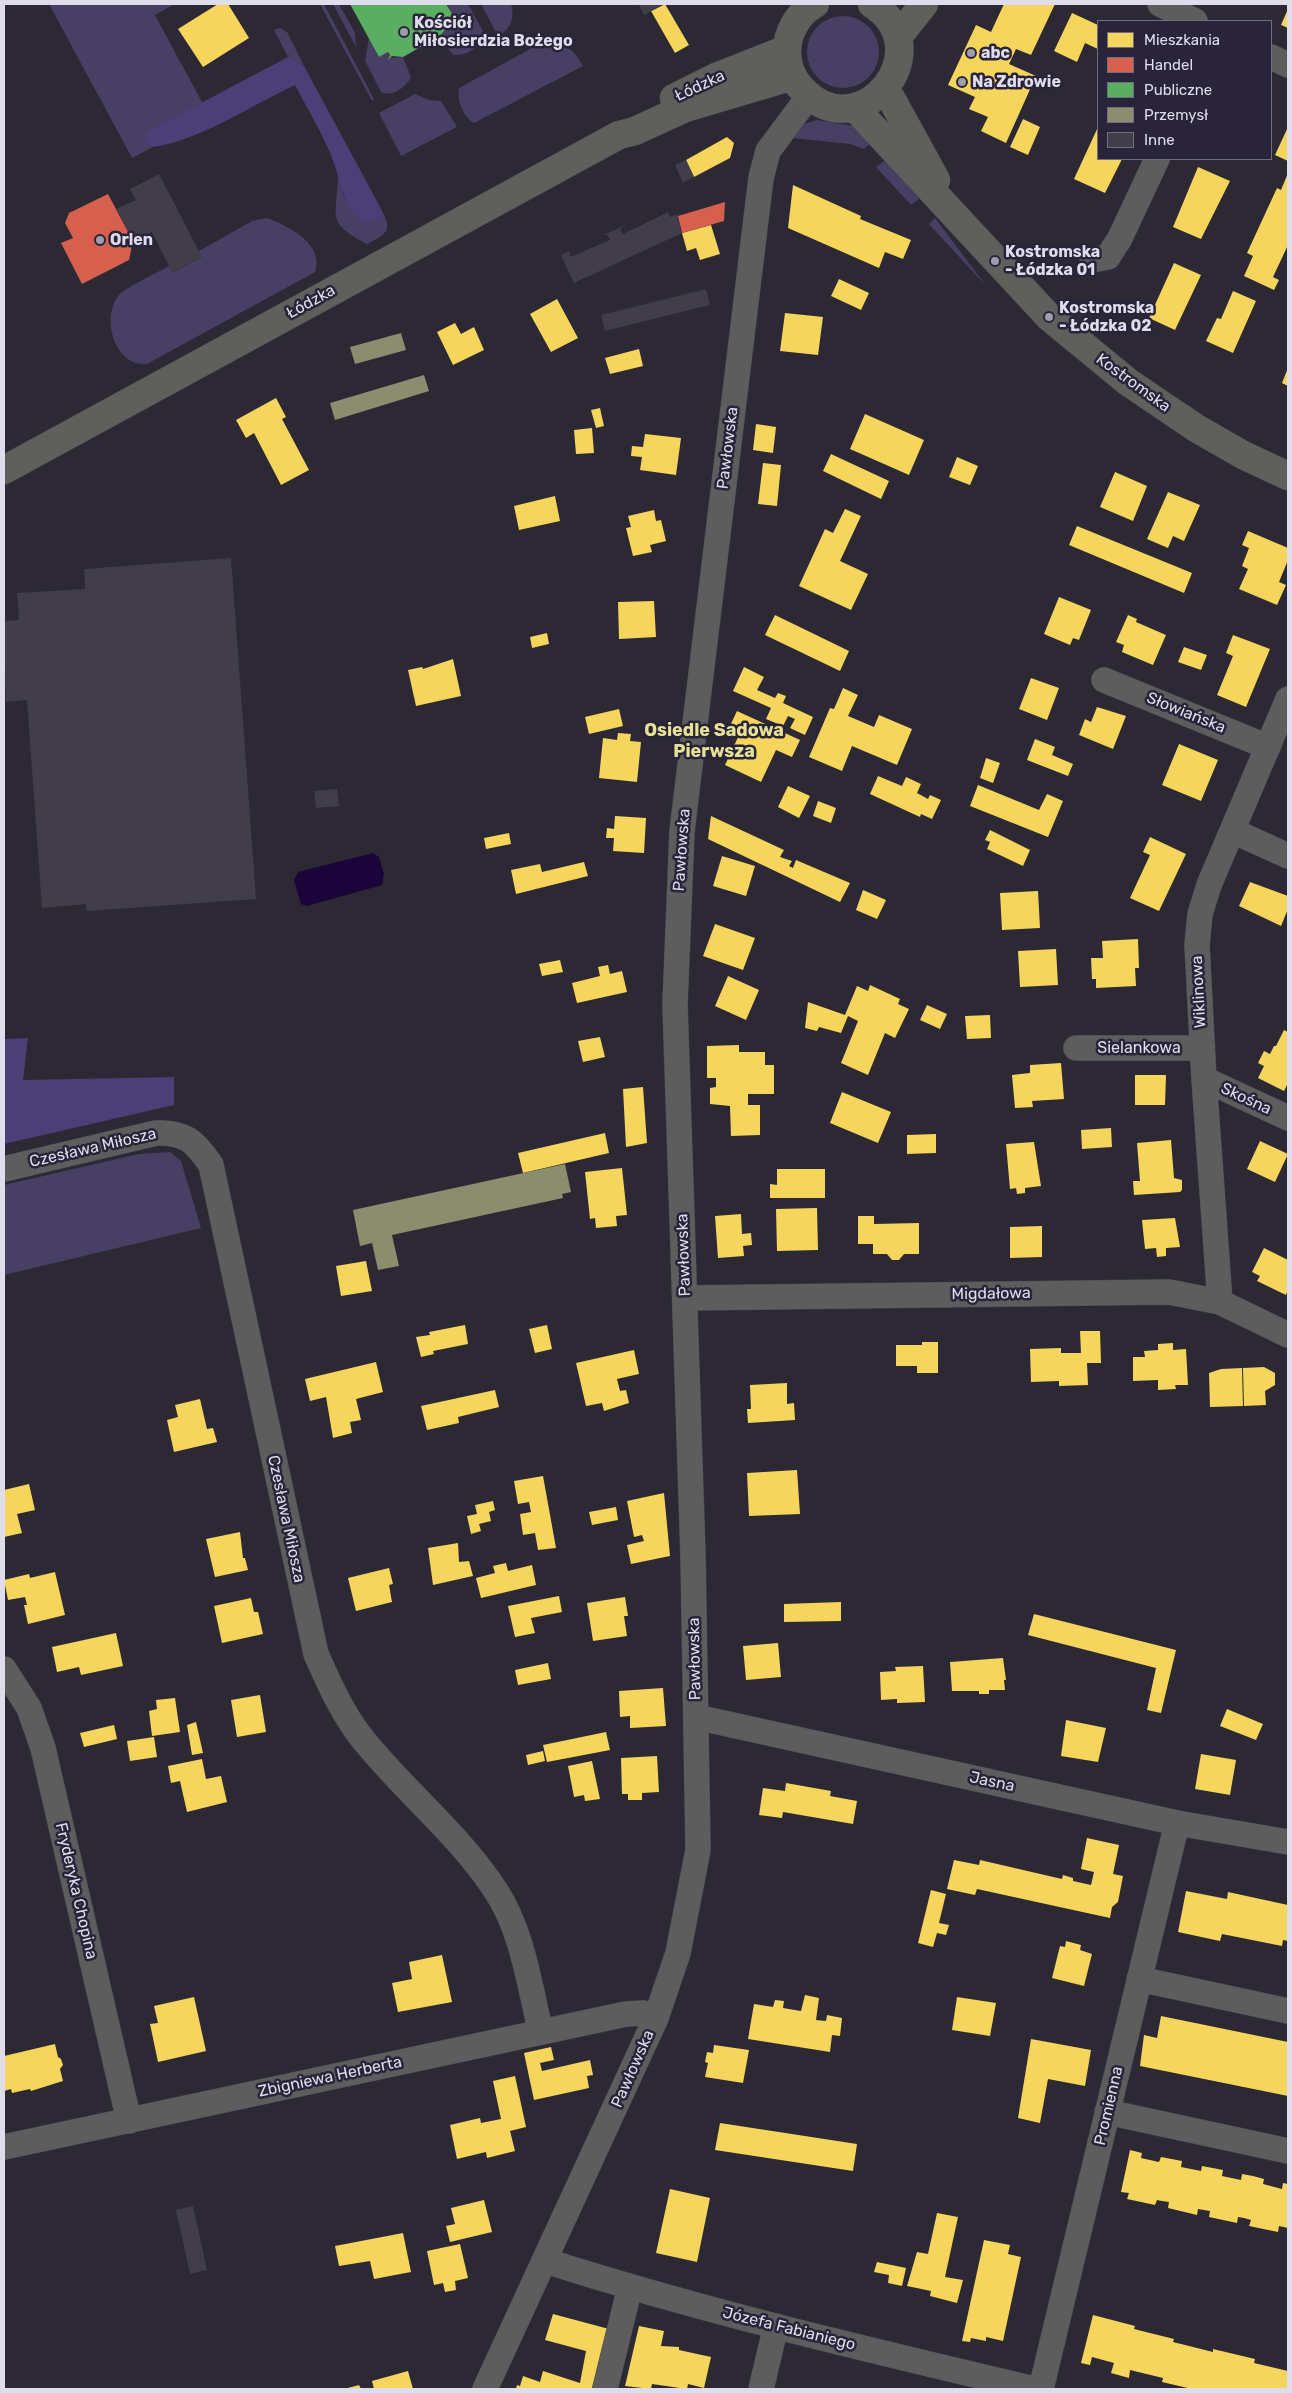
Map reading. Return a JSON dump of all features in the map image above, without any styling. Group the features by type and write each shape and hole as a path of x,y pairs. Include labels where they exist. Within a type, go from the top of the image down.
{"main road":[{"path":"815,4 801,15 794,26 787,49 801,86 826,105 854,107 871,100 886,89 897,70 900,48 898,38 893,25 874,4"},
{"path":"898,38 924,4"},
{"name":"Łódzka","path":"619,135 630,123 646,113 716,76 787,49"},
{"name":"Łódzka","path":"4,470 619,135 685,108 801,86"},
{"name":"Kostromska","path":"886,89 958,218"},
{"name":"Kostromska","path":"854,107 1049,318 1128,382 1196,428 1243,455 1288,476"}],"street":[{"path":"1160,4 1193,20"},
{"path":"1272,57 1288,65"},
{"name":"Pawłowska","path":"485,2389 656,2018 678,1953 698,1850 686,1298 675,1004 682,831 761,178 772,145 801,86"},
{"path":"1092,260 1108,257 1120,238 1157,160"},
{"name":"Słowiańska","path":"1104,680 1268,747"},
{"name":"Wiklinowa","path":"1220,1302 1202,1048 1197,945 1200,914 1209,884 1288,699"},
{"path":"1232,830 1288,856"},
{"name":"Sielankowa","path":"1076,1048 1202,1048"},
{"name":"Skośna","path":"1204,1079 1288,1118"},
{"name":"Czesława Miłosza","path":"4,1169 156,1133 171,1132 186,1137 204,1154 211,1165 316,1654 335,1696 361,1737 477,1866 496,1892 512,1920 540,2032"},
{"name":"Migdałowa","path":"686,1298 1169,1292 1220,1302 1288,1335"},
{"name":"Fryderyka Chopina","path":"4,1669 29,1708 43,1748 129,2121"},
{"name":"Jasna","path":"696,1718 1177,1823 1288,1842"},
{"name":"Promienna","path":"1041,2389 1177,1823"},
{"path":"1139,1979 1288,2011"},
{"name":"Zbigniewa Herberta","path":"4,2147 636,2012 656,2018"},
{"path":"1107,2112 1288,2152"},
{"name":"Józefa Fabianiego","path":"546,2260 630,2287 776,2326 1034,2389"},
{"path":"605,2389 630,2287"},
{"path":"761,2389 776,2326"}],"shaded area":[{"path":"49,4 175,4 155,15 203,104 148,131 147,144 153,147 132,158"},
{"path":"320,4 324,4 374,99 372,101"},
{"path":"333,4 339,4 355,33 356,47"},
{"path":"446,4 468,4 485,35 481,44 467,53 452,54 440,36 448,26 445,22 454,17"},
{"path":"481,4 511,4 511,23 498,36"},
{"path":"843,16 863,22 873,32 879,52 873,72 863,82 843,88 823,82 813,72 807,52 813,32 823,22"},
{"path":"280,28 287,32 304,66 288,57 274,30"},
{"path":"369,38 379,57 388,52 390,58 403,57 411,77 406,84 394,93 381,92 365,61"},
{"path":"554,43 572,51 583,66 474,123 470,121 460,103 459,88 540,44"},
{"path":"288,57 304,66 379,205 383,215 376,220 365,223 351,210 346,201 327,146 295,85 189,138 153,147 147,144 145,138 148,131"},
{"path":"415,94 429,100 441,101 457,127 401,156 379,113"},
{"path":"817,120 859,127 874,140 864,149 850,144 792,138 804,124"},
{"path":"887,159 919,199 911,205 876,167"},
{"path":"338,175 344,198 383,215 379,205 386,220 387,229 385,233 367,244 345,230 339,224 336,217"},
{"path":"267,218 294,231 310,245 315,253 317,262 315,272 147,364 136,363 119,350 111,328 113,306 118,296 169,266 173,272 202,257 199,251 252,221"},
{"path":"935,218 987,287 929,224"},
{"path":"373,853 379,857 384,874 382,885 307,906 301,904 294,880 298,872"},
{"path":"28,1038 23,1080 174,1077 174,1105 4,1144 4,1039"},
{"path":"170,1152 181,1161 201,1228 4,1275 4,1185 139,1154"}],"building: Mieszkania":[{"path":"218,4 228,4 249,38 203,67 178,29"},
{"path":"665,4 689,45 675,53 651,11"},
{"path":"1004,4 1055,4 1031,55 1016,49 1009,64 1036,76 1006,143 981,131 988,117 969,109 975,97 948,85 976,25 991,32"},
{"path":"1288,9 1288,28 1281,25"},
{"path":"1072,13 1097,25 1097,49 1085,43 1077,62 1054,51"},
{"path":"1023,119 1040,127 1028,155 1010,147"},
{"path":"1288,127 1288,161 1275,155"},
{"path":"1097,129 1097,160 1122,160 1105,193 1074,179"},
{"path":"727,137 734,143 730,158 694,177 686,160"},
{"path":"1198,167 1230,181 1201,239 1173,227"},
{"path":"1288,173 1288,245 1273,277 1279,280 1274,290 1244,276 1253,256 1247,253 1277,188 1281,190"},
{"path":"793,185 861,216 860,219 911,240 903,259 885,252 879,268 788,228"},
{"path":"711,225 720,254 700,260 696,248 687,251 682,233"},
{"path":"1174,263 1201,275 1175,330 1149,318"},
{"path":"839,279 869,293 861,310 831,296"},
{"path":"1233,291 1256,301 1233,353 1206,341 1217,318 1221,319"},
{"path":"557,299 578,338 551,352 530,314"},
{"path":"785,313 823,317 818,355 780,351"},
{"path":"455,323 461,334 474,327 484,350 453,365 437,332"},
{"path":"639,349 643,366 610,374 605,358"},
{"path":"1288,368 1288,386 1282,383"},
{"path":"276,398 286,417 282,419 309,470 281,485 254,433 246,438 236,420"},
{"path":"600,408 604,426 596,428 591,410"},
{"path":"865,414 924,440 909,475 850,449"},
{"path":"756,424 776,427 773,453 753,450"},
{"path":"592,428 594,453 576,454 574,430"},
{"path":"645,434 681,438 676,475 640,470 642,457 631,456 632,446 643,447"},
{"path":"831,454 889,481 881,499 823,471"},
{"path":"957,457 978,466 970,485 949,477"},
{"path":"763,463 781,465 777,506 758,504"},
{"path":"1115,472 1147,486 1133,521 1100,507"},
{"path":"1168,492 1200,505 1184,541 1173,536 1168,548 1147,539"},
{"path":"555,496 560,521 519,530 514,506"},
{"path":"845,509 861,516 840,561 868,574 851,610 799,586 825,529 833,533"},
{"path":"654,510 656,521 661,520 666,541 650,545 652,552 633,556 626,528 631,527 628,516"},
{"path":"1077,526 1192,573 1184,593 1069,545"},
{"path":"1248,531 1288,548 1288,560 1279,582 1286,585 1277,605 1239,589 1248,569 1242,566 1249,548 1242,545"},
{"path":"1059,597 1091,610 1079,640 1073,638 1070,645 1044,634"},
{"path":"654,601 656,637 619,639 618,602"},
{"path":"775,615 849,651 840,671 765,635"},
{"path":"1128,615 1137,619 1136,622 1166,635 1153,665 1122,652 1124,645 1116,642"},
{"path":"547,633 549,644 532,648 530,637"},
{"path":"1233,635 1270,649 1246,707 1217,695 1233,656 1226,653"},
{"path":"1184,647 1207,655 1201,670 1178,662"},
{"path":"453,659 461,696 416,706 408,670 422,667 423,669"},
{"path":"744,667 764,677 757,690 775,698 778,693 786,696 783,703 813,717 805,735 790,728 795,719 788,716 783,726 766,719 771,708 733,691"},
{"path":"1031,678 1059,688 1047,720 1019,709"},
{"path":"843,688 858,695 848,716 874,727 879,715 912,729 897,765 852,746 842,771 809,757 830,708 834,709"},
{"path":"1097,707 1126,716 1113,749 1079,735 1085,719 1091,722"},
{"path":"619,709 623,726 589,734 585,717"},
{"path":"737,711 800,740 792,757 776,750 761,782 725,765 740,733 729,728"},
{"path":"618,733 631,734 630,741 641,742 637,782 599,778 603,738 617,740"},
{"path":"1035,739 1055,747 1052,755 1073,764 1068,776 1027,760"},
{"path":"1179,744 1218,760 1201,801 1162,785"},
{"path":"986,758 1000,763 993,783 980,778"},
{"path":"878,776 902,786 906,777 921,784 917,793 928,799 930,795 941,800 932,819 921,814 920,817 870,794"},
{"path":"978,785 1039,810 1047,794 1063,801 1048,837 970,806"},
{"path":"788,786 810,796 799,818 778,807"},
{"path":"818,801 836,808 831,823 813,816"},
{"path":"615,816 646,818 644,853 613,851 614,838 606,838 607,828 614,829"},
{"path":"711,816 784,850 780,857 792,861 789,866 793,868 796,860 850,883 840,902 708,839"},
{"path":"990,830 1030,850 1023,866 987,849 990,842 985,840"},
{"path":"509,833 511,844 486,849 484,838"},
{"path":"1150,837 1186,854 1159,911 1130,898 1150,855 1143,852"},
{"path":"722,856 755,866 746,896 713,886"},
{"path":"584,862 588,876 516,894 511,870 540,864 542,872"},
{"path":"1250,882 1288,896 1288,909 1281,926 1239,906"},
{"path":"863,890 886,900 877,919 856,910"},
{"path":"1038,891 1040,928 1002,930 1000,893"},
{"path":"715,924 755,938 743,970 703,956"},
{"path":"1138,939 1139,968 1135,968 1136,986 1096,988 1096,979 1092,979 1091,958 1103,958 1102,941"},
{"path":"1056,949 1058,985 1020,987 1018,951"},
{"path":"560,960 563,972 542,976 539,964"},
{"path":"608,965 610,974 622,971 627,992 577,1003 572,983 600,976 598,967"},
{"path":"728,976 759,990 746,1020 715,1006"},
{"path":"870,985 900,999 898,1004 909,1009 895,1038 885,1033 868,1075 841,1063 858,1021 848,1016 841,1033 819,1027 817,1031 805,1028 808,1002 845,1015 857,986 868,991"},
{"path":"927,1005 947,1014 940,1029 920,1020"},
{"path":"990,1015 991,1038 967,1039 965,1016"},
{"path":"1284,1030 1288,1032 1288,1083 1284,1091 1258,1078 1264,1066 1258,1063 1264,1051 1270,1054"},
{"path":"600,1037 605,1057 583,1062 578,1041"},
{"path":"739,1045 739,1052 765,1052 765,1065 774,1065 774,1094 748,1094 748,1105 760,1105 760,1135 731,1136 730,1106 710,1104 710,1088 716,1087 716,1078 707,1078 707,1046"},
{"path":"1061,1063 1064,1099 1032,1101 1033,1107 1015,1108 1012,1075 1030,1073 1030,1065"},
{"path":"1135,1075 1166,1075 1165,1105 1135,1105"},
{"path":"643,1087 647,1143 626,1147 623,1089"},
{"path":"842,1092 891,1112 878,1143 830,1123"},
{"path":"1111,1128 1112,1147 1082,1149 1081,1130"},
{"path":"605,1133 609,1153 523,1173 518,1153"},
{"path":"936,1134 936,1153 907,1154 907,1135"},
{"path":"1171,1140 1174,1178 1182,1180 1182,1190 1180,1192 1134,1195 1133,1181 1140,1181 1137,1143"},
{"path":"1260,1141 1288,1154 1275,1182 1247,1169"},
{"path":"1034,1142 1041,1186 1025,1188 1025,1193 1017,1194 1016,1188 1010,1189 1006,1144"},
{"path":"622,1168 627,1215 616,1216 617,1226 596,1228 595,1218 590,1219 585,1172"},
{"path":"777,1169 825,1169 825,1198 770,1198 770,1184 777,1185"},
{"path":"817,1208 818,1250 777,1251 776,1209"},
{"path":"741,1214 742,1234 751,1233 752,1245 743,1246 744,1256 718,1258 715,1216"},
{"path":"858,1216 874,1216 874,1224 919,1223 919,1254 904,1254 899,1260 892,1260 887,1254 873,1254 873,1244 858,1244"},
{"path":"1175,1218 1180,1247 1166,1248 1166,1256 1157,1257 1156,1248 1145,1249 1142,1220"},
{"path":"1042,1226 1042,1257 1010,1258 1010,1227"},
{"path":"1264,1248 1288,1260 1288,1289 1286,1295 1257,1281 1260,1276 1252,1272"},
{"path":"366,1261 372,1291 341,1296 336,1266"},
{"path":"465,1325 468,1344 433,1351 434,1354 421,1357 416,1337 430,1335 429,1332"},
{"path":"547,1325 552,1349 535,1353 529,1329"},
{"path":"1080,1331 1100,1331 1101,1363 1087,1363 1088,1385 1059,1386 1059,1381 1031,1382 1030,1349 1061,1348 1061,1353 1081,1353"},
{"path":"922,1342 938,1342 938,1373 917,1373 917,1366 896,1366 896,1345 922,1345"},
{"path":"1173,1343 1173,1350 1186,1349 1188,1385 1175,1385 1176,1389 1158,1390 1158,1380 1133,1381 1133,1357 1145,1357 1144,1351 1158,1350 1158,1344"},
{"path":"634,1350 639,1374 617,1379 620,1391 626,1390 629,1403 604,1411 602,1403 586,1406 576,1363"},
{"path":"376,1362 383,1392 356,1399 361,1420 350,1422 352,1433 333,1438 326,1397 310,1401 305,1379"},
{"path":"1264,1367 1275,1373 1275,1385 1265,1391 1266,1405 1244,1406 1243,1368"},
{"path":"1242,1368 1243,1406 1210,1407 1209,1373 1221,1369"},
{"path":"787,1383 787,1404 794,1403 795,1420 748,1423 747,1409 751,1409 750,1385"},
{"path":"495,1390 499,1407 458,1417 459,1423 427,1430 421,1406"},
{"path":"200,1399 207,1429 213,1428 217,1442 174,1452 167,1420 178,1417 175,1405"},
{"path":"797,1470 800,1514 749,1516 747,1473"},
{"path":"543,1476 556,1548 538,1550 535,1533 523,1535 520,1514 531,1512 529,1502 518,1504 514,1481"},
{"path":"29,1484 35,1510 17,1514 22,1533 4,1537 4,1490"},
{"path":"664,1493 670,1556 631,1564 627,1545 644,1541 642,1535 634,1537 627,1501"},
{"path":"493,1501 495,1510 489,1512 491,1521 479,1524 481,1531 471,1534 467,1516 477,1514 475,1505"},
{"path":"616,1507 618,1520 592,1525 589,1512"},
{"path":"240,1532 243,1558 245,1558 248,1570 215,1577 206,1539"},
{"path":"458,1543 459,1562 469,1561 473,1576 433,1585 428,1548"},
{"path":"506,1563 508,1571 532,1565 536,1585 481,1598 476,1578 495,1573 493,1566"},
{"path":"389,1568 393,1584 389,1585 392,1602 356,1611 348,1578"},
{"path":"55,1572 65,1615 28,1624 24,1605 27,1605 25,1597 8,1600 4,1580 29,1574 30,1578"},
{"path":"559,1596 562,1612 531,1618 535,1633 515,1637 508,1606"},
{"path":"625,1597 628,1616 624,1616 627,1636 593,1641 587,1603"},
{"path":"251,1598 254,1612 258,1612 263,1634 222,1643 214,1606"},
{"path":"841,1602 841,1621 784,1622 784,1604"},
{"path":"1034,1614 1176,1650 1161,1713 1147,1710 1156,1668 1028,1635"},
{"path":"116,1633 123,1666 81,1675 79,1667 57,1672 52,1647"},
{"path":"778,1643 781,1677 746,1680 743,1646"},
{"path":"1003,1658 1006,1680 1004,1680 1005,1690 989,1690 989,1694 979,1694 979,1691 952,1691 950,1662"},
{"path":"548,1663 551,1679 518,1685 515,1670"},
{"path":"923,1666 925,1702 897,1703 897,1699 881,1700 880,1672 896,1671 895,1667"},
{"path":"663,1688 666,1726 630,1728 630,1716 620,1717 619,1691"},
{"path":"260,1695 266,1732 237,1737 231,1700"},
{"path":"175,1698 180,1732 152,1736 149,1711 157,1709 156,1700"},
{"path":"1227,1709 1263,1724 1256,1740 1220,1726"},
{"path":"1066,1720 1106,1728 1098,1762 1061,1756"},
{"path":"196,1722 203,1753 192,1755 187,1725"},
{"path":"114,1725 117,1739 84,1747 80,1733"},
{"path":"606,1732 610,1750 547,1762 543,1745"},
{"path":"154,1737 157,1757 130,1761 127,1741"},
{"path":"543,1751 545,1761 528,1765 526,1755"},
{"path":"1201,1754 1236,1760 1230,1795 1195,1789"},
{"path":"657,1756 659,1792 642,1793 642,1800 628,1800 628,1794 622,1794 621,1758"},
{"path":"202,1759 206,1779 221,1776 227,1802 187,1812 180,1781 171,1783 168,1766"},
{"path":"592,1761 600,1799 585,1801 584,1795 574,1797 568,1766"},
{"path":"786,1783 831,1791 830,1796 857,1801 853,1824 783,1812 782,1818 759,1815 763,1788 785,1791"},
{"path":"1087,1838 1119,1845 1113,1874 1123,1876 1118,1902 1112,1907 1110,1918 977,1889 975,1895 947,1889 954,1860 979,1865 980,1860 1062,1879 1063,1875 1073,1878 1073,1881 1091,1885 1094,1872 1081,1869"},
{"path":"931,1890 946,1894 939,1923 949,1925 946,1935 937,1933 933,1947 918,1943"},
{"path":"1186,1891 1227,1899 1228,1892 1288,1905 1288,1941 1283,1940 1282,1946 1222,1934 1220,1941 1178,1932"},
{"path":"1066,1941 1081,1945 1080,1950 1092,1954 1084,1986 1052,1978 1060,1946 1065,1947"},
{"path":"442,1955 452,2002 398,2012 392,1983 412,1979 409,1962"},
{"path":"805,1995 819,1998 816,2020 826,2021 827,2015 842,2018 840,2036 832,2035 830,2052 748,2039 754,2004 773,2007 775,2000 784,2001 783,2008 801,2011"},
{"path":"194,1997 206,2051 158,2062 150,2024 158,2023 154,2006"},
{"path":"957,1997 996,2003 990,2036 952,2030"},
{"path":"1161,2016 1288,2042 1288,2096 1140,2066 1144,2035 1157,2038"},
{"path":"1031,2039 1091,2050 1085,2086 1048,2079 1040,2123 1018,2118"},
{"path":"55,2044 58,2057 63,2065 60,2069 63,2081 31,2091 30,2089 12,2093 11,2089 4,2091 4,2056"},
{"path":"714,2045 749,2050 743,2083 705,2077 708,2063 705,2062 707,2052 713,2053"},
{"path":"551,2047 554,2060 540,2063 542,2071 590,2060 593,2075 587,2076 589,2088 534,2100 524,2053"},
{"path":"515,2076 526,2127 510,2131 515,2151 487,2158 486,2152 457,2159 450,2125 480,2118 481,2123 501,2119 493,2081"},
{"path":"720,2123 857,2144 853,2171 715,2150"},
{"path":"1130,2150 1142,2153 1141,2158 1159,2162 1161,2157 1182,2161 1181,2167 1201,2171 1202,2166 1223,2170 1222,2176 1241,2180 1242,2174 1253,2176 1264,2179 1263,2184 1282,2189 1283,2183 1288,2184 1288,2228 1279,2226 1278,2232 1249,2226 1251,2220 1244,2218 1238,2217 1237,2223 1209,2217 1210,2211 1198,2209 1197,2215 1168,2208 1169,2202 1157,2200 1155,2205 1127,2199 1129,2193 1121,2192"},
{"path":"670,2189 710,2198 697,2262 656,2253"},
{"path":"484,2200 492,2232 450,2242 446,2226 455,2224 451,2208"},
{"path":"937,2213 958,2217 945,2277 963,2280 957,2303 930,2296 931,2291 907,2286 917,2252 928,2254"},
{"path":"403,2233 411,2272 374,2279 370,2261 339,2266 335,2246"},
{"path":"984,2240 1010,2245 1008,2254 1021,2257 1003,2341 986,2337 986,2341 971,2338 970,2342 962,2341"},
{"path":"460,2244 468,2278 455,2281 456,2290 445,2292 443,2283 434,2285 427,2251"},
{"path":"877,2262 906,2268 902,2286 888,2283 889,2275 874,2272"},
{"path":"553,2314 609,2329 594,2389 516,2389 517,2385 520,2386 523,2376 540,2382 543,2371 580,2383 586,2351 545,2340"},
{"path":"1093,2315 1135,2326 1134,2329 1174,2339 1173,2342 1213,2352 1213,2349 1255,2359 1254,2363 1288,2371 1288,2389 1192,2389 1162,2382 1163,2378 1130,2370 1129,2378 1111,2373 1114,2363 1092,2357 1090,2365 1081,2363"},
{"path":"639,2326 664,2331 661,2346 679,2347 679,2350 711,2357 704,2388 688,2384 687,2389 652,2384 651,2389 625,2386"},
{"path":"408,2371 413,2389 374,2389 372,2381"},
{"path":"359,2385 361,2389 344,2389"}],"building: Handel":[{"name":"Orlen","path":"108,194 133,241 129,260 82,284 61,243 73,238 65,223 69,213"},
{"path":"725,202 724,221 682,233 678,216"}],"building: Publiczne":[{"name":"Kościół Miłosierdzia Bożego","path":"350,4 446,4 454,17 445,22 447,27 440,36 403,57 392,56 388,60 390,55 388,52 379,57"}],"building: Przemysł":[{"path":"401,333 406,350 355,364 350,347"},
{"path":"424,375 429,391 335,420 330,403"},
{"path":"565,1164 571,1192 562,1194 563,1198 392,1235 399,1266 378,1270 372,1243 360,1246 353,1210"}],"building: Inne":[{"path":"643,4 665,4 644,15 639,6"},
{"path":"686,160 694,177 683,183 675,165"},
{"path":"159,174 202,257 172,272 152,232 133,241 116,209 136,200 130,189"},
{"path":"668,212 670,217 677,214 682,233 574,283 561,255 569,251 571,257 610,240 608,235 604,235 624,226 620,230 623,234"},
{"path":"706,289 710,305 605,331 601,315"},
{"path":"231,558 256,899 87,911 86,904 42,908 27,700 6,702 4,621 19,620 17,593 85,589 84,569"},
{"path":"337,789 339,806 316,808 314,791"},
{"path":"193,2206 207,2270 190,2274 176,2210"}],"place":[{"name":"Kościół Miłosierdzia Bożego","path":"404,32"},
{"name":"abc","path":"971,53"},
{"name":"Na Zdrowie","path":"962,82"},
{"name":"Orlen","path":"100,240"},
{"name":"Kostromska - Łódzka 01","path":"995,261"},
{"name":"Kostromska - Łódzka 02","path":"1049,317"}],"district":[{"name":"Osiedle Sadowa Pierwsza","path":"714,741"}]}
